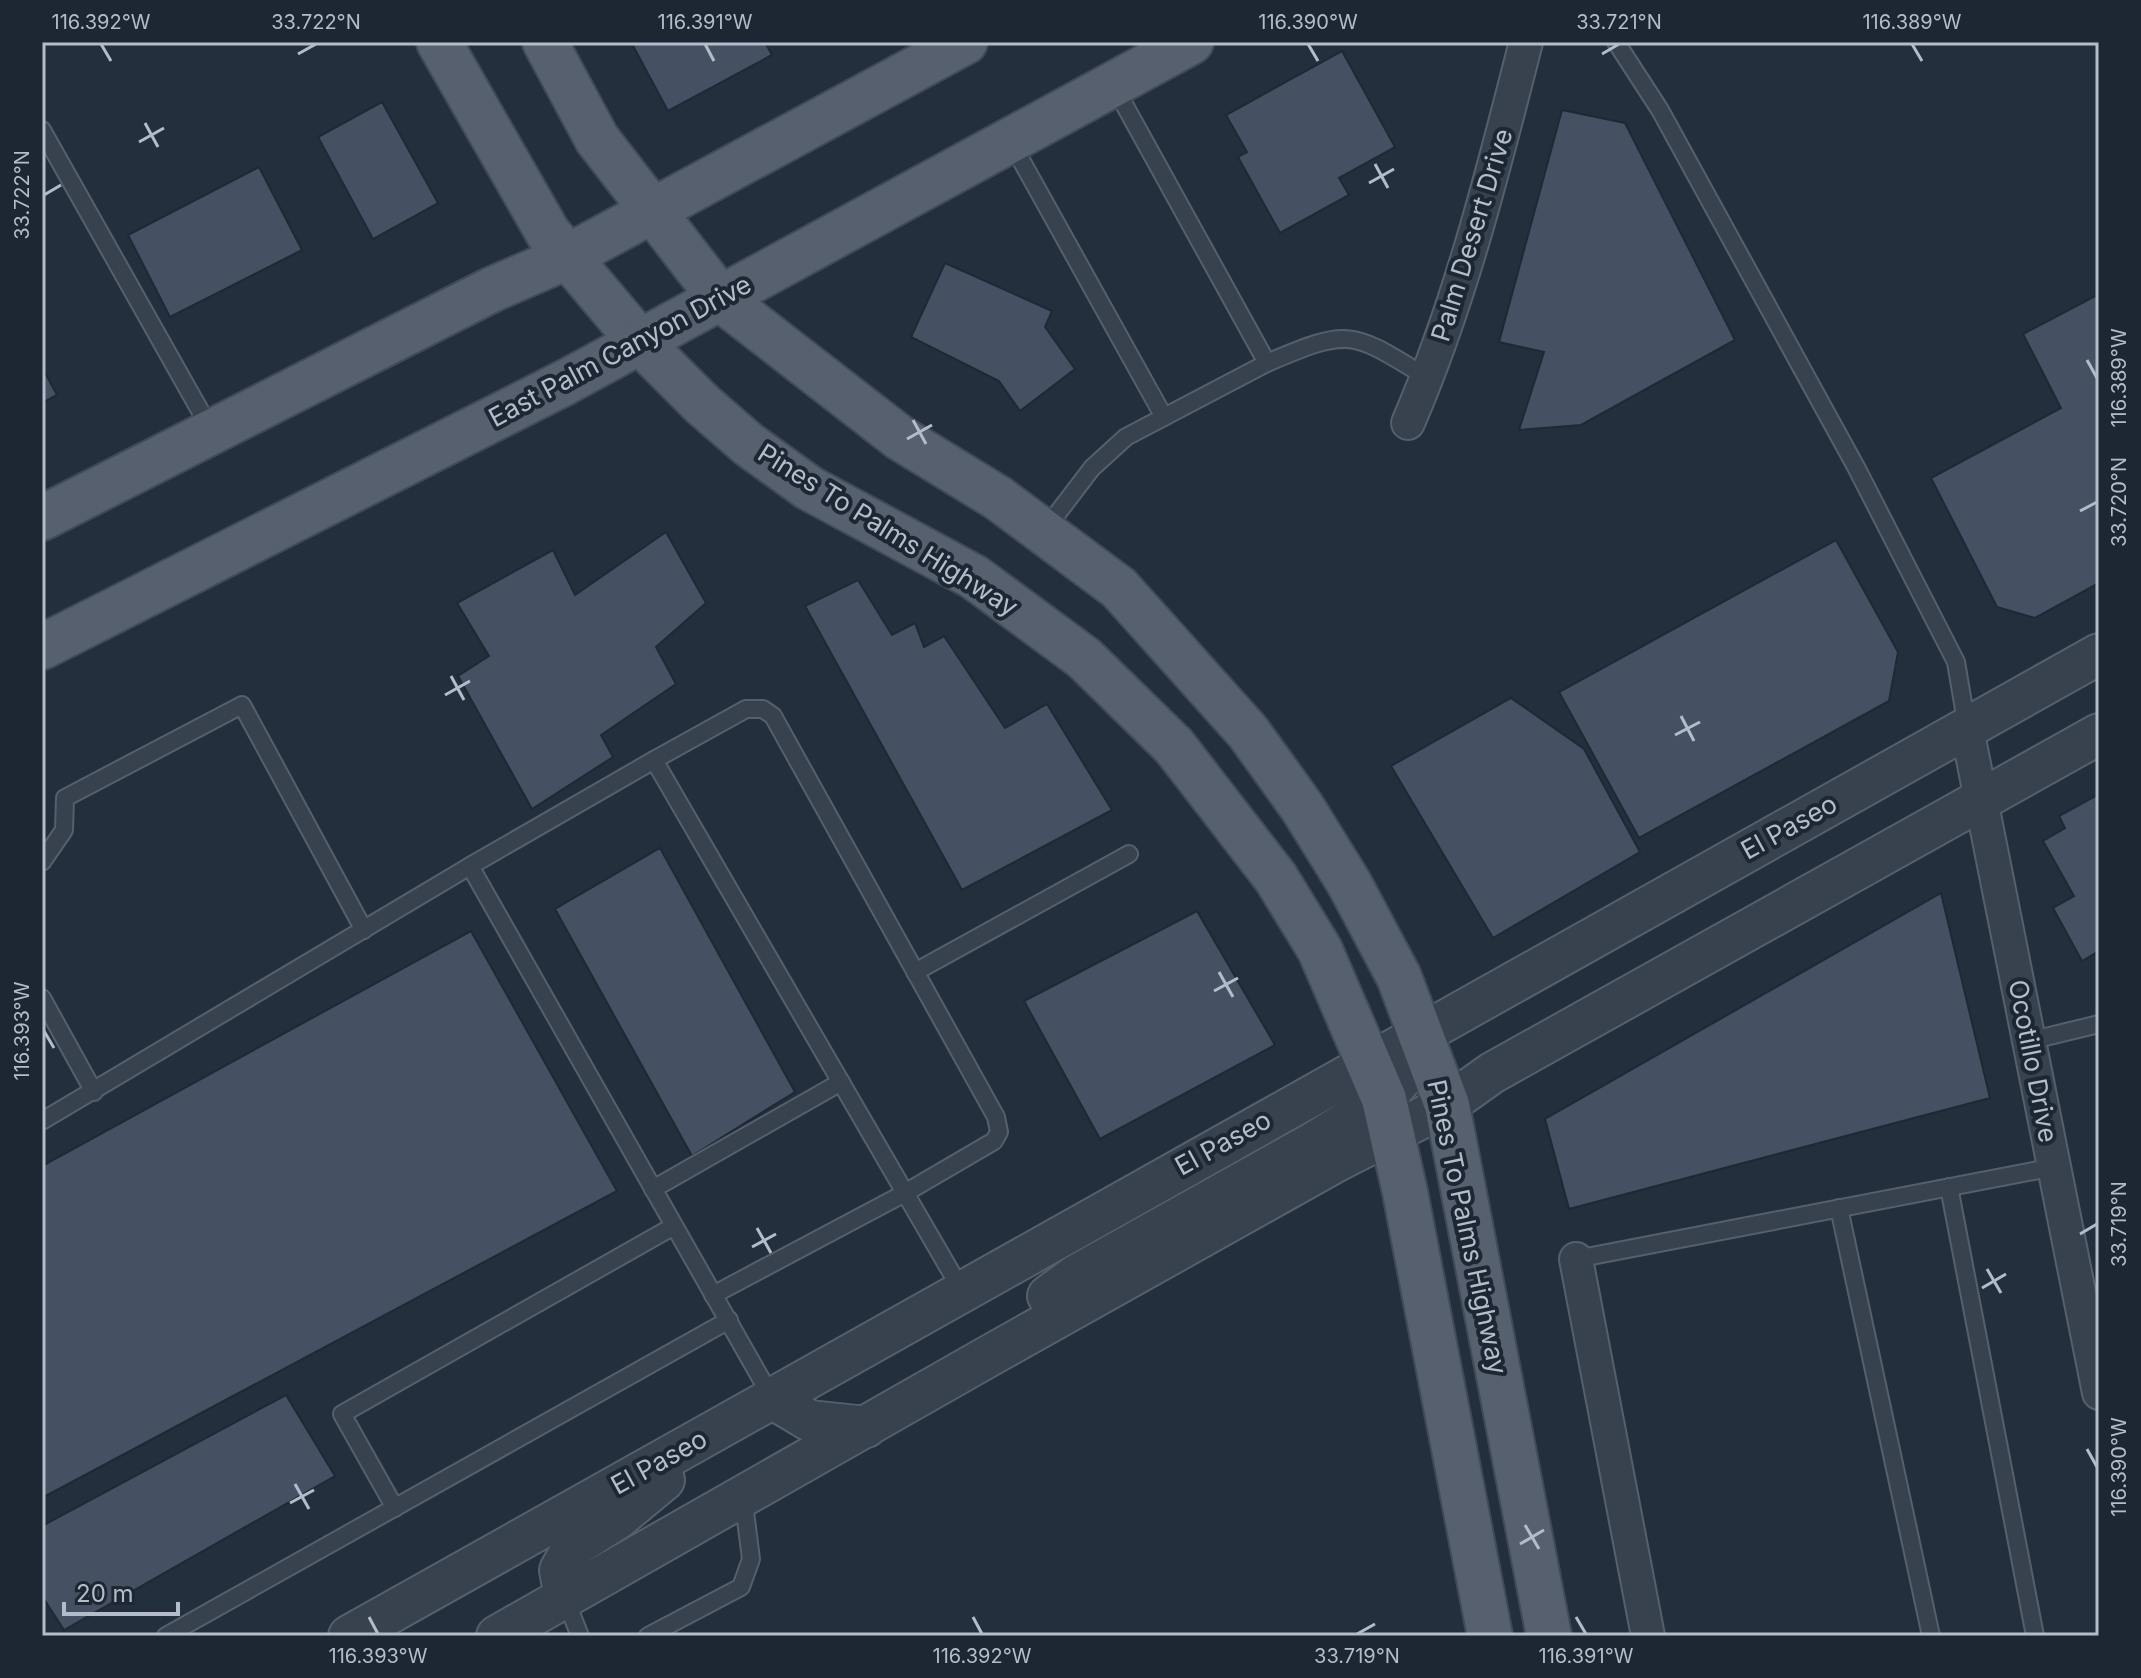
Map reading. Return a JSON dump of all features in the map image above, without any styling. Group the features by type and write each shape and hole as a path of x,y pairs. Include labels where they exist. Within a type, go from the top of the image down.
{"main road":[{"name":"Pines To Palms Highway","path":"439,42 531,205 567,257 640,342 702,404 748,444 809,488 974,577 1084,658 1174,746 1283,890 1320,950 1381,1099 1490,1636"},
{"name":"Pines To Palms Highway","path":"545,42 597,139 721,299 900,438 998,498 1119,588 1248,732 1302,807 1349,883 1399,977 1447,1105 1549,1636"},
{"path":"42,518 493,289 567,257 965,42"},
{"name":"East Palm Canyon Drive","path":"42,647 233,554 640,342 1191,42"}],"street":[{"name":"Palm Desert Drive","path":"1408,423 1428,378 1496,165 1526,42"},
{"name":"El Paseo","path":"1422,1038 2099,654"},
{"name":"Ocotillo Drive","path":"1967,729 2099,1393"},
{"name":"El Paseo","path":"349,1636 962,1291 1381,1099 1447,1105 1492,1073 2099,734"},
{"path":"497,1636 971,1366 1031,1317 1047,1298 1068,1281 1313,1143 1381,1099 1415,1063 1422,1038"},
{"path":"1576,1259 1648,1636"},
{"path":"565,1598 560,1570 573,1547 617,1519 674,1472 732,1437 765,1402 810,1421 866,1427"}],"lane":[{"path":"1616,42 1660,110 1815,392 1949,648 1956,662 1967,729"},
{"path":"1113,84 1267,363"},
{"path":"42,130 212,432"},
{"path":"1010,140 1164,417"},
{"path":"1044,531 1108,451 1164,417 1267,363 1316,343 1352,337 1367,340 1428,378"},
{"path":"42,862 64,830 65,798 242,705 364,930"},
{"path":"42,1121 654,760 746,709 763,709 773,716 996,1117 999,1132 994,1141 905,1193 713,1295"},
{"path":"654,760 962,1291"},
{"path":"915,972 1129,854"},
{"path":"470,866 729,1320 765,1402"},
{"path":"42,998 94,1092"},
{"path":"2029,1041 2099,1024"},
{"path":"653,1189 841,1082"},
{"path":"1576,1259 2054,1167"},
{"path":"1949,1187 2035,1636"},
{"path":"1839,1208 1931,1636"},
{"path":"395,1508 342,1414 674,1226"},
{"path":"166,1636 729,1320"},
{"path":"648,1636 741,1587 751,1559 743,1496"},
{"path":"565,1598 580,1636"}],"building":[{"path":"631,42 765,42 772,55 668,111"},
{"path":"1342,51 1395,147 1339,178 1349,195 1280,233 1238,157 1247,152 1226,115"},
{"path":"382,102 438,203 373,239 318,137"},
{"path":"1562,110 1625,123 1735,340 1581,425 1519,430 1544,352 1499,342"},
{"path":"259,167 302,250 170,317 128,235"},
{"path":"945,263 1052,311 1045,327 1075,369 1020,411 999,381 911,337"},
{"path":"2099,294 2099,583 2035,618 1997,607 1931,478 2061,408 2023,334"},
{"path":"42,367 57,395 42,403"},
{"path":"666,532 706,603 656,647 676,684 601,735 613,757 532,809 458,676 489,656 457,603 553,550 575,595"},
{"path":"1836,540 1898,652 1889,701 1639,838 1559,692"},
{"path":"858,580 892,635 915,623 924,647 944,636 1005,728 1047,704 1112,810 962,890 805,606"},
{"path":"1511,698 1584,749 1640,852 1493,938 1391,766"},
{"path":"2099,794 2099,951 2082,961 2053,908 2074,896 2043,841 2065,828 2059,816"},
{"path":"660,848 795,1092 692,1156 555,909"},
{"path":"1941,893 1990,1098 1569,1209 1545,1119"},
{"path":"1197,911 1275,1045 1100,1139 1024,1001"},
{"path":"471,931 617,1191 42,1498 42,1166"},
{"path":"286,1395 335,1476 64,1630 42,1596 42,1526"}]}
